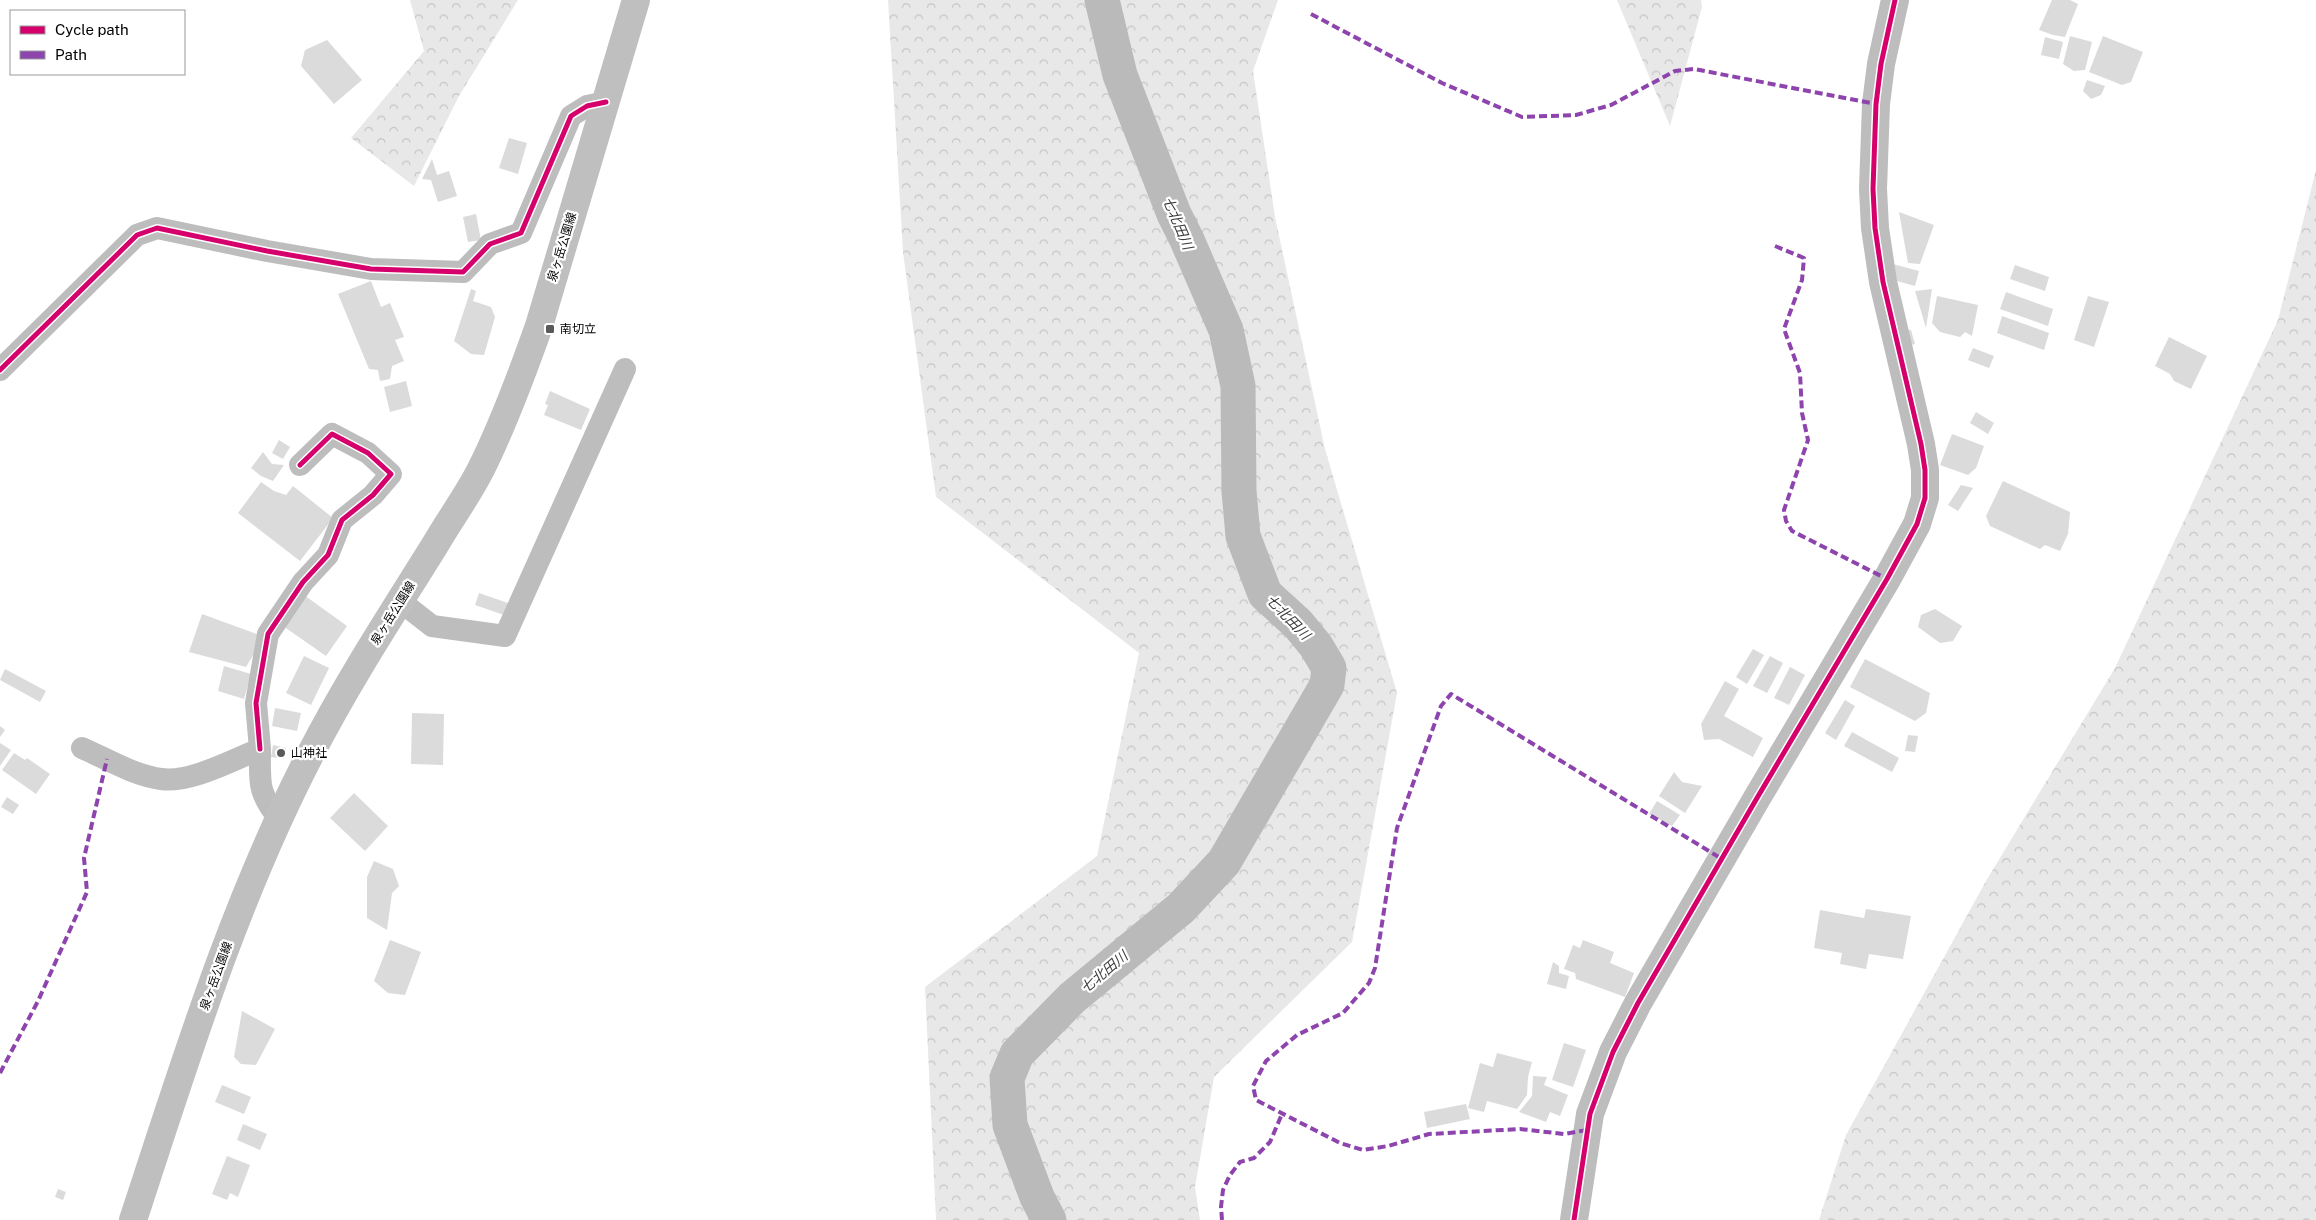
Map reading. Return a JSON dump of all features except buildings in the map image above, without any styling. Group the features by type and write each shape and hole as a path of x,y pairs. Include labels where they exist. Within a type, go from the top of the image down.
{"main road":[{"name":"泉ヶ岳公園線","path":"133,1220 187,1056 232,931 279,819 311,753 350,682 481,469 524,368 539,326 636,0"}],"street":[{"path":"1574,1220 1590,1114 1613,1052 1638,1003 1757,798 1888,579 1918,524 1925,498 1925,470 1922,444 1883,282 1875,228 1873,190 1876,104 1881,64 1895,0"},
{"path":"0,370 137,235 157,228 267,251 371,269 463,272 490,244 521,233 571,116 586,106 606,102"},
{"path":"400,601 432,626 505,636 625,369"},
{"path":"279,819 263,796 260,782 260,749 256,703 268,634 303,582 328,555 342,520 374,495 391,474 368,453 332,434 300,465"},
{"path":"82,748 138,773 162,779 180,778 210,769 260,749"}],"green space":[{"path":"410,0 518,0 459,96 414,186 351,138 424,51"},
{"path":"888,0 1278,0 1253,71 1275,217 1325,449 1397,693 1352,942 1214,1077 1195,1187 1200,1220 936,1220 925,987 1097,856 1139,653 936,497 903,252"},
{"path":"1617,0 1701,0 1702,7 1670,126"},
{"path":"2316,170 2316,1220 1819,1220 1846,1135 1986,881 2115,668 2278,320"}],"waterway":[{"name":"七北田川","path":"1049,1220 1037,1197 1010,1125 1007,1078 1017,1054 1072,998 1181,908 1224,862 1327,685 1329,668 1316,646 1298,624 1265,594 1243,536 1239,491 1238,386 1226,330 1174,214 1120,75 1102,0"}],"marked path":[{"path":"1311,14 1442,83 1522,117 1576,115 1611,105 1675,71 1694,69 1876,104"},
{"path":"1775,246 1804,258 1802,280 1784,329 1800,373 1802,413 1808,440 1784,510 1786,521 1792,531 1887,579"},
{"path":"1587,1130 1564,1134 1520,1129 1429,1134 1388,1146 1363,1150 1340,1143 1256,1100 1253,1086 1266,1061 1297,1035 1343,1013 1369,983 1375,968 1397,828 1441,706 1451,694 1722,859"},
{"path":"0,1073 38,1001 87,892 84,858 107,759"},
{"path":"1222,1220 1223,1190 1230,1175 1240,1162 1254,1158 1270,1142 1282,1114"}],"cycle path":[{"path":"1574,1220 1590,1114 1613,1052 1638,1003 1887,579 1917,524 1925,498 1925,470 1921,444 1883,282 1875,228 1873,189 1876,104 1881,64 1895,0"},
{"path":"0,370 137,235 157,228 267,251 371,269 463,272 490,244 521,233 571,116 587,106 606,102"},
{"path":"260,749 256,703 268,634 303,582 328,555 342,520 373,495 391,474 368,453 332,434 300,465"}],"place":[{"name":"南切立","path":"550,329"},
{"name":"山神社","path":"281,753"}]}
